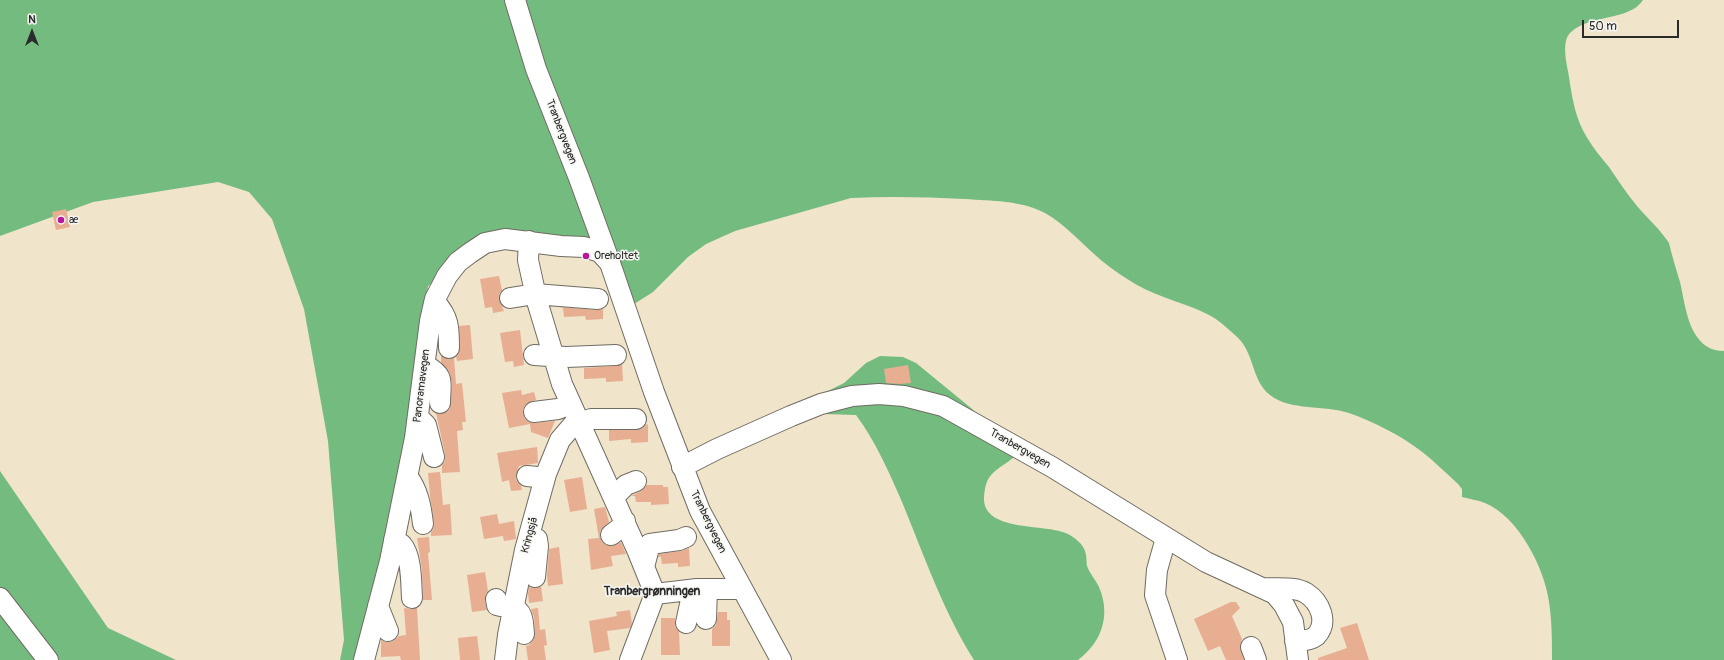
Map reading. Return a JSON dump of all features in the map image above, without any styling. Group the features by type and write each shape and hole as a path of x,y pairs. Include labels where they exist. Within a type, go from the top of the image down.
{"street":[{"name":"Tranbergvegen","path":"515,0 536,69 579,178 605,257 682,467 700,511 781,660"},
{"name":"Panoramavegen","path":"364,660 408,477 418,416 430,321 435,302 447,276 458,262 470,253 486,243 505,239 562,246 584,247 605,257"},
{"path":"528,241 528,260 535,294 562,384 614,497 655,594 632,651"},
{"path":"510,298 535,294 598,299"},
{"path":"435,302 447,319 449,348"},
{"path":"534,355 616,356"},
{"path":"425,365 435,370 441,380 440,403"},
{"name":"Tranbergvegen","path":"682,467 717,449 821,404 852,396 880,394 904,396 943,406 1052,467 1206,562 1275,594 1284,605 1292,622 1296,651"},
{"path":"534,412 558,409 591,419 636,419"},
{"name":"Kringsjå","path":"505,660 513,608 528,572 534,519 536,479 576,415"},
{"path":"418,416 426,425 434,457"},
{"path":"408,477 415,487 423,524"},
{"path":"614,497 626,485 636,481"},
{"path":"610,535 620,528 624,521"},
{"path":"644,566 650,544 679,540 686,537"},
{"path":"1166,538 1157,570 1155,595 1177,660"},
{"path":"394,540 402,544 407,555 410,570 412,598"},
{"path":"511,548 514,561 528,572"},
{"path":"1261,588 1292,589 1305,593 1316,602 1321,613 1323,625 1316,636 1305,640 1296,651"},
{"path":"655,594 700,590 742,589"},
{"path":"700,590 706,619"},
{"path":"686,623 700,590"},
{"path":"0,598 48,660"},
{"path":"496,599 497,605 513,608 519,612 523,621 524,634"},
{"path":"378,606 388,631"}],"green space":[{"path":"0,0 1643,0 1637,7 1629,11 1578,27 1570,33 1566,41 1566,57 1574,105 1586,136 1630,197 1669,243 1680,282 1685,308 1695,333 1706,346 1715,350 1724,351 1724,660 1552,660 1551,616 1546,589 1536,560 1519,531 1497,510 1485,503 1462,497 1462,489 1458,484 1431,459 1413,445 1368,420 1349,413 1329,409 1297,406 1278,400 1270,395 1259,381 1247,350 1242,342 1223,324 1213,317 1146,290 1128,280 1102,261 1067,229 1045,213 1016,203 951,198 894,197 851,198 735,231 706,244 688,257 653,292 631,306 612,247 499,241 428,286 416,388 360,660 340,660 344,640 328,441 304,309 272,219 249,192 218,182 93,202 0,236"},
{"path":"880,356 903,357 916,363 971,408 1020,452 991,475 985,487 984,497 986,508 993,516 1004,522 1068,534 1078,541 1084,548 1087,566 1098,584 1103,597 1104,618 1102,627 1093,645 1078,660 974,660 943,602 897,491 882,457 870,436 856,415 823,414 819,408 820,395 844,383 866,363"},
{"path":"0,471 108,628 176,660 0,660"}],"building":[{"name":"æ","path":"66,209 70,227 56,230 52,212"},
{"path":"499,276 502,290 499,294 499,299 504,311 493,313 492,307 485,308 480,279"},
{"path":"559,307 597,310 603,309 603,319 586,320 585,316 564,317 563,308"},
{"path":"470,325 473,359 457,361 456,356 460,348 459,326"},
{"path":"520,330 524,365 514,367 513,361 505,362 500,333"},
{"path":"441,356 449,359 454,358 456,384 462,383 466,422 462,422 463,430 457,431 460,472 442,473 442,465 445,461 445,454 436,413 445,413 450,409 452,385 450,373 441,362"},
{"path":"622,364 623,381 606,382 606,378 584,379 584,368 616,366"},
{"path":"908,365 911,383 886,383 884,369"},
{"path":"521,390 522,395 534,392 536,400 527,403 524,407 523,413 525,419 529,422 535,423 555,421 548,438 531,432 530,424 509,428 502,393"},
{"path":"646,424 648,425 648,442 631,443 631,439 609,441 609,430 636,430 642,429"},
{"path":"537,447 538,463 519,466 516,480 521,486 522,490 511,491 509,480 502,482 497,453"},
{"path":"440,472 443,505 450,504 452,535 431,536 434,523 428,473"},
{"path":"582,477 587,509 570,512 564,480"},
{"path":"646,485 663,485 663,487 668,487 669,504 651,505 651,502 636,502 635,496 631,496 641,491"},
{"path":"605,507 609,522 600,531 602,542 606,545 612,546 621,542 626,554 611,556 613,566 591,570 588,539 599,538 594,509"},
{"path":"497,514 499,524 514,521 516,539 504,541 503,536 484,539 480,517"},
{"path":"429,537 430,552 428,553 432,600 423,600 422,569 417,538"},
{"path":"559,547 563,584 548,586 547,575 549,549"},
{"path":"689,548 690,566 678,567 678,563 662,564 661,557 658,557 659,554 681,551"},
{"path":"485,572 488,591 485,595 487,610 472,612 467,575"},
{"path":"541,586 543,601 529,603 529,587 534,588"},
{"path":"1231,602 1236,602 1240,608 1232,616 1242,639 1240,646 1244,660 1226,660 1220,646 1208,651 1194,619"},
{"path":"404,608 417,608 420,660 401,660 400,656 381,657 381,640 392,642 399,636 406,635"},
{"path":"538,608 540,630 545,629 547,645 544,646 546,660 528,660 526,646 529,645 534,639 535,633 534,617 531,609"},
{"path":"630,610 632,624 630,628 607,631 610,650 594,653 589,621 617,616 616,612"},
{"path":"718,612 727,612 727,620 730,620 730,646 712,646 712,629 716,625"},
{"path":"661,618 675,618 675,626 679,632 680,655 661,655"},
{"path":"1357,623 1369,660 1318,660 1318,658 1347,648 1340,628"},
{"path":"477,636 480,660 460,660 458,638"}],"place":[{"name":"æ","path":"61,220"},
{"name":"Oreholtet","path":"586,256"}],"district":[{"name":"Tranbergrønningen","path":"652,592"}]}
